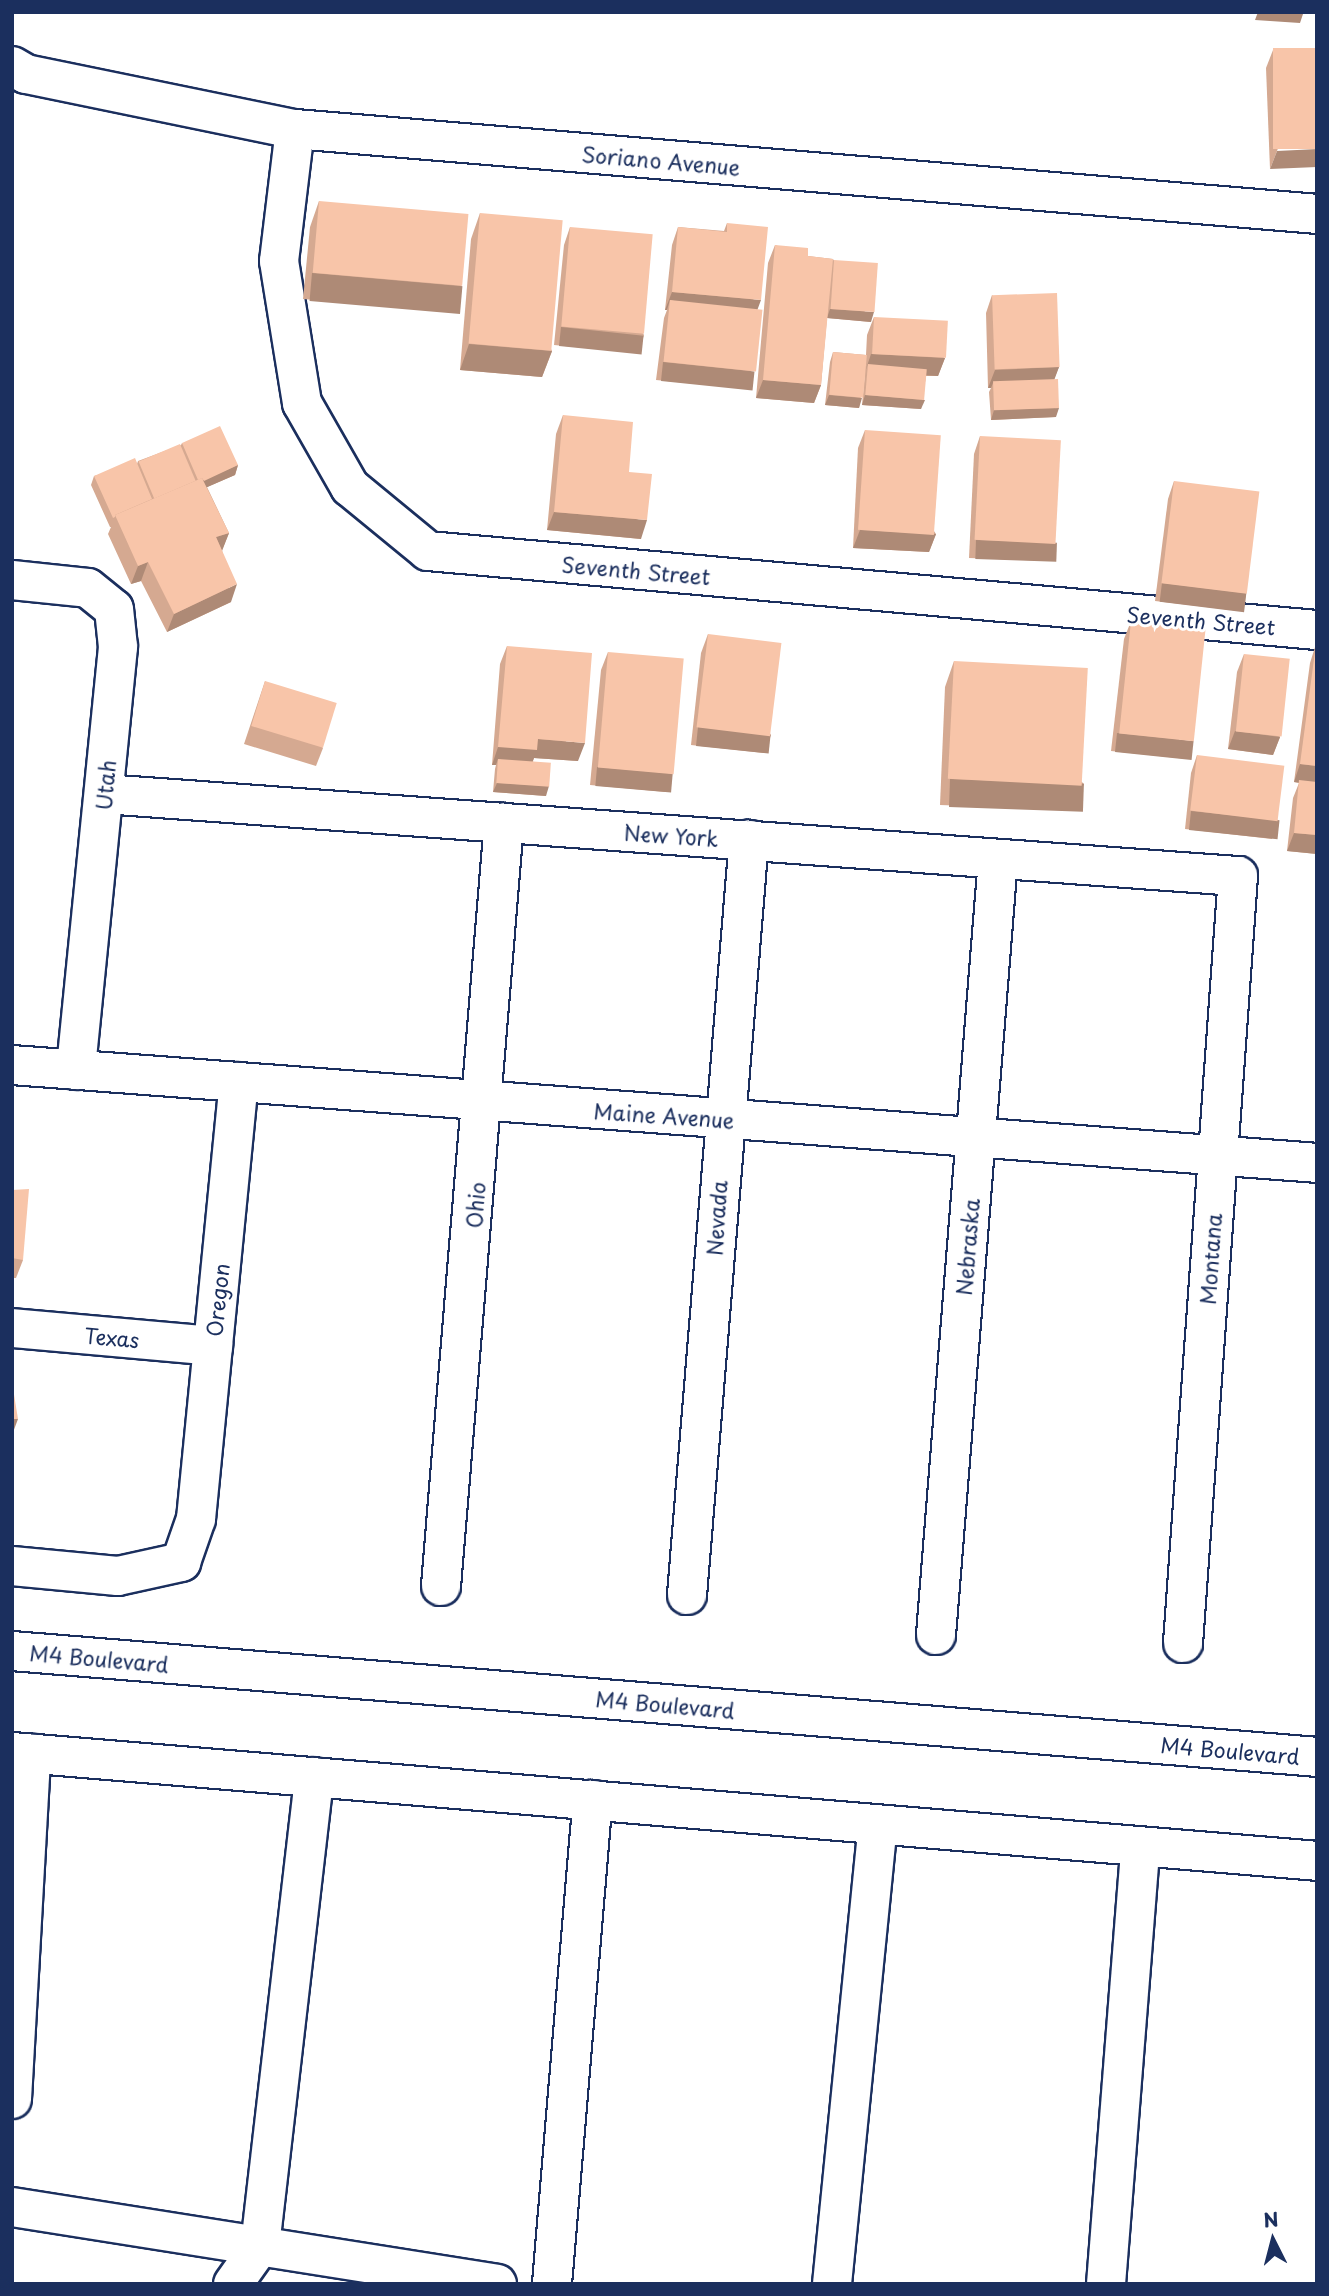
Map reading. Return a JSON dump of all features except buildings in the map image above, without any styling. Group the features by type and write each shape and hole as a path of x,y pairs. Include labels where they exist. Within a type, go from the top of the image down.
{"street":[{"name":"Soriano Avenue","path":"12,66 26,74 295,129 1317,214"},
{"name":"Seventh Street","path":"295,129 279,261 302,403 350,487 428,551 1317,631"},
{"name":"Utah","path":"12,580 88,588 114,609 118,647 76,1070"},
{"name":"New York","path":"104,794 1238,876"},
{"name":"Ohio","path":"441,1586 484,1101 504,823"},
{"name":"Nevada","path":"687,1595 749,840"},
{"name":"Nebraska","path":"936,1635 998,859"},
{"name":"Montana","path":"1183,1643 1238,876"},
{"name":"Maine Avenue","path":"12,1065 1317,1163"},
{"name":"Oregon","path":"12,1566 118,1576 181,1562 196,1519 239,1082"},
{"name":"Texas","path":"12,1328 213,1346"},
{"name":"M4 Boulevard","path":"12,1651 1317,1757"},
{"path":"12,2099 22,1753 1140,1849 1317,1861"},
{"path":"233,2284 260,2246 314,1777"},
{"path":"552,2284 593,1800"},
{"path":"832,2284 878,1825"},
{"path":"1106,2284 1140,1849"},
{"path":"12,2207 497,2284"}]}
